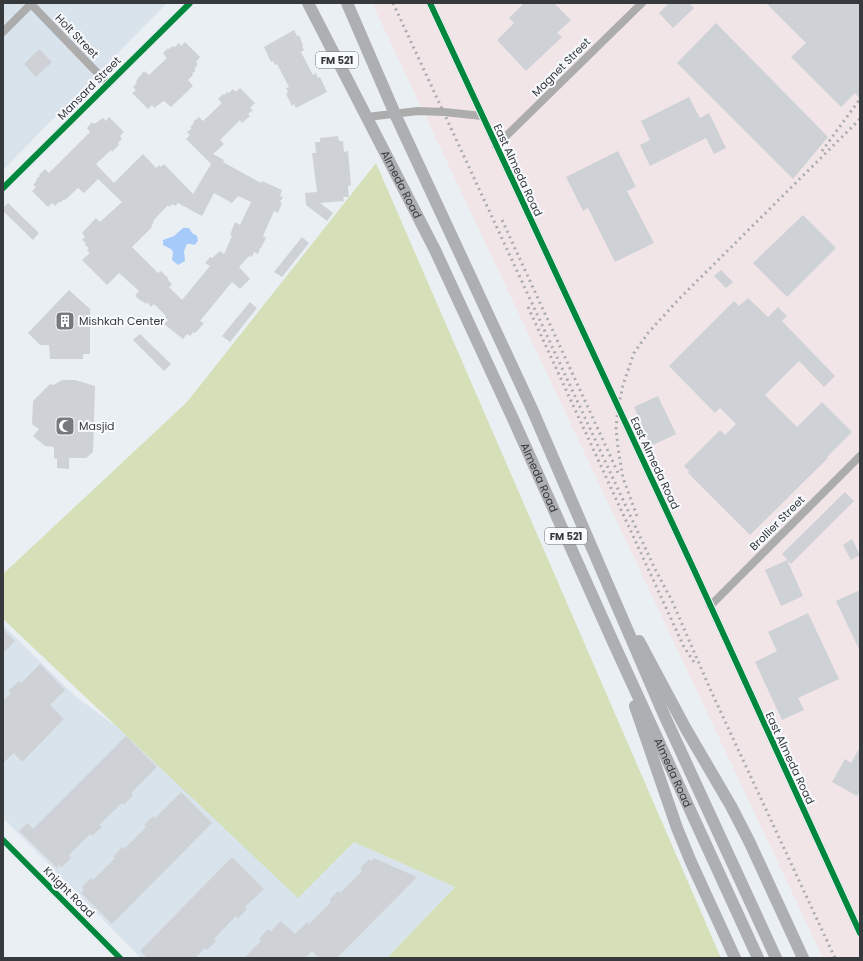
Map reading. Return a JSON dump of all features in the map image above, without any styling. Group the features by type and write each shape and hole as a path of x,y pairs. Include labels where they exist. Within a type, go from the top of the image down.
{"main road":[{"name":"Almeda Road","path":"308,3 435,250 521,435 614,644 758,958"},
{"name":"Almeda Road","path":"347,3 395,114 529,402 680,749 776,958"},
{"path":"616,601 648,656 686,729 731,806 803,958"},
{"path":"614,644 690,862 735,958"}],"street":[{"name":"Holt Street","path":"31,3 108,84"},
{"path":"3,32 31,3"},
{"name":"Mansard Street","path":"3,188 190,3"},
{"name":"East Almeda Road","path":"430,3 860,933"},
{"name":"Magnet Street","path":"496,146 642,3"},
{"path":"367,117 418,111 482,116"},
{"name":"Brollier Street","path":"710,606 860,456"},
{"name":"Knight Road","path":"3,840 120,958"}],"shaded area":[{"path":"3,3 167,3 3,170"},
{"path":"372,3 860,3 860,958 823,958"},
{"path":"3,625 75,696 132,738 298,897 354,842 455,887 387,958 141,958 3,818"}],"green space":[{"path":"376,163 721,958 387,958 455,887 354,842 298,898 3,619 3,574 187,402"}],"water":[{"path":"183,228 189,228 192,233 197,236 198,241 194,245 187,244 184,251 185,261 178,265 172,260 173,252 171,249 163,245 163,240 174,236"}],"building":[{"path":"524,3 554,3 571,20 557,33 562,37 526,71 497,40 514,23 509,18"},
{"path":"669,3 689,3 694,8 673,28 659,13"},
{"path":"766,3 860,3 860,99 855,93 841,107 791,57 806,43"},
{"path":"716,23 828,137 793,179 677,63"},
{"path":"294,30 297,36 299,35 304,50 301,52 313,75 316,73 318,78 320,77 327,92 296,108 294,104 292,106 286,94 288,92 286,88 289,87 277,64 275,65 273,61 271,62 264,47"},
{"path":"185,42 200,57 196,62 198,64 194,69 196,70 188,80 193,86 171,107 164,101 154,108 152,105 148,109 132,93 136,90 133,87 137,83 136,81 144,71 149,75 167,58 163,53 168,48 169,49 173,46 175,47 179,43 181,46"},
{"path":"39,49 52,62 36,77 24,64"},
{"path":"240,88 255,103 250,108 253,110 248,114 250,116 242,123 240,120 220,140 224,144 213,154 224,160 223,162 261,183 262,181 282,190 280,196 283,197 280,202 282,203 278,213 274,211 263,236 266,238 258,254 254,252 252,257 249,256 239,267 250,279 240,289 232,282 200,321 204,323 199,329 195,333 193,332 190,336 187,334 183,339 164,324 168,320 165,318 166,316 154,304 151,307 147,302 146,304 135,296 139,291 119,273 107,285 82,260 90,253 87,250 89,248 85,245 86,243 82,240 85,237 82,233 96,218 100,222 122,202 98,179 84,193 78,188 65,200 64,199 59,202 55,206 52,203 48,207 32,191 36,187 33,185 45,169 49,173 90,132 87,128 92,122 94,124 103,118 106,121 109,117 124,132 120,136 122,139 118,143 119,145 112,152 111,150 96,164 114,183 143,154 156,168 159,165 161,167 164,164 193,194 211,164 186,139 190,135 187,132 192,128 190,127 194,123 193,122 199,117 203,121 222,103 218,99 223,94 224,95 227,92 229,93 233,89 236,92","holes":["214,193 232,203 238,196 251,202 240,225 235,222 230,235 232,236 224,254 220,251 212,258 210,257 205,263 210,266 182,300 169,287 172,284 168,278 161,271 158,273 132,247 152,227 153,221 168,205 169,207 173,204 175,206 178,203 202,216"]},
{"path":"689,97 700,118 709,113 726,148 714,154 706,138 650,166 640,145 650,140 641,121"},
{"path":"338,136 339,141 343,141 344,152 348,151 351,185 348,186 349,197 343,197 344,201 320,203 333,213 327,221 306,205 305,193 317,192 312,153 316,153 315,142 320,142 320,138"},
{"path":"618,151 636,187 627,191 654,243 615,262 588,208 583,211 566,177"},
{"path":"8,203 39,233 33,240 3,211 3,208"},
{"path":"803,215 836,248 787,297 753,263"},
{"path":"302,237 309,243 282,277 274,272"},
{"path":"721,270 733,282 726,288 714,276"},
{"name":"Mishkah Center","path":"69,290 90,309 90,354 83,354 83,359 50,359 49,345 40,345 28,333"},
{"path":"748,298 768,317 778,307 787,316 782,321 835,376 824,387 799,361 765,395 797,427 822,402 852,432 827,457 828,458 750,535 688,473 689,471 684,466 720,430 725,435 736,424 720,408 715,413 669,366 734,301 739,306"},
{"path":"250,302 257,308 230,342 222,336"},
{"path":"140,334 171,364 164,371 133,340"},
{"name":"Masjid","path":"62,380 75,380 95,386 93,452 86,458 69,458 69,469 57,468 57,459 54,458 54,447 45,446 33,436 39,429 32,424 33,401 50,384 53,385"},
{"path":"658,396 676,434 651,446 634,407"},
{"path":"845,492 854,501 791,564 782,554"},
{"path":"852,539 860,555 851,560 843,545"},
{"path":"787,560 803,596 781,606 765,570"},
{"path":"860,590 860,651 836,601"},
{"path":"808,613 839,679 798,698 804,710 782,720 755,662 777,651 768,632"},
{"path":"3,629 15,641 3,653"},
{"path":"40,664 65,690 50,705 64,719 22,762 14,753 3,763 3,701 11,693 8,691 19,681 21,683"},
{"path":"126,736 157,767 131,793 133,795 124,805 122,803 99,825 102,827 92,836 90,834 69,855 71,858 62,867 59,865 57,868 19,831 28,823 33,829"},
{"path":"860,747 860,791 857,796 832,782 845,759 851,763"},
{"path":"181,792 212,823 112,924 81,893 84,890 82,887 91,878 93,880 115,858 113,857 122,847 124,849 146,827 144,825 153,816 155,818"},
{"path":"232,857 264,889 245,907 247,909 238,919 236,916 214,939 216,941 207,950 205,948 195,958 147,958 140,951"},
{"path":"374,858 417,877 337,958 319,958 312,951 305,958 244,958 261,941 259,939 268,929 271,931 281,921 295,934 307,922 309,924 331,902 329,900 338,891 340,893 362,871 360,868 369,859 371,861"}],"railway":[{"path":"393,3 655,569 672,601 711,691 835,958"},
{"path":"822,151 860,99"},
{"path":"637,516 623,478 616,429 618,408 623,385 634,353 648,333 679,299 860,119"},
{"path":"502,220 619,475"},
{"path":"528,307 684,647 694,662"}],"cycle path":[{"path":"3,188 190,3"},
{"path":"430,3 695,572 860,933"},
{"path":"3,840 120,958"}],"place":[{"name":"Mishkah Center","path":"65,321"},
{"name":"Masjid","path":"65,426"}]}
